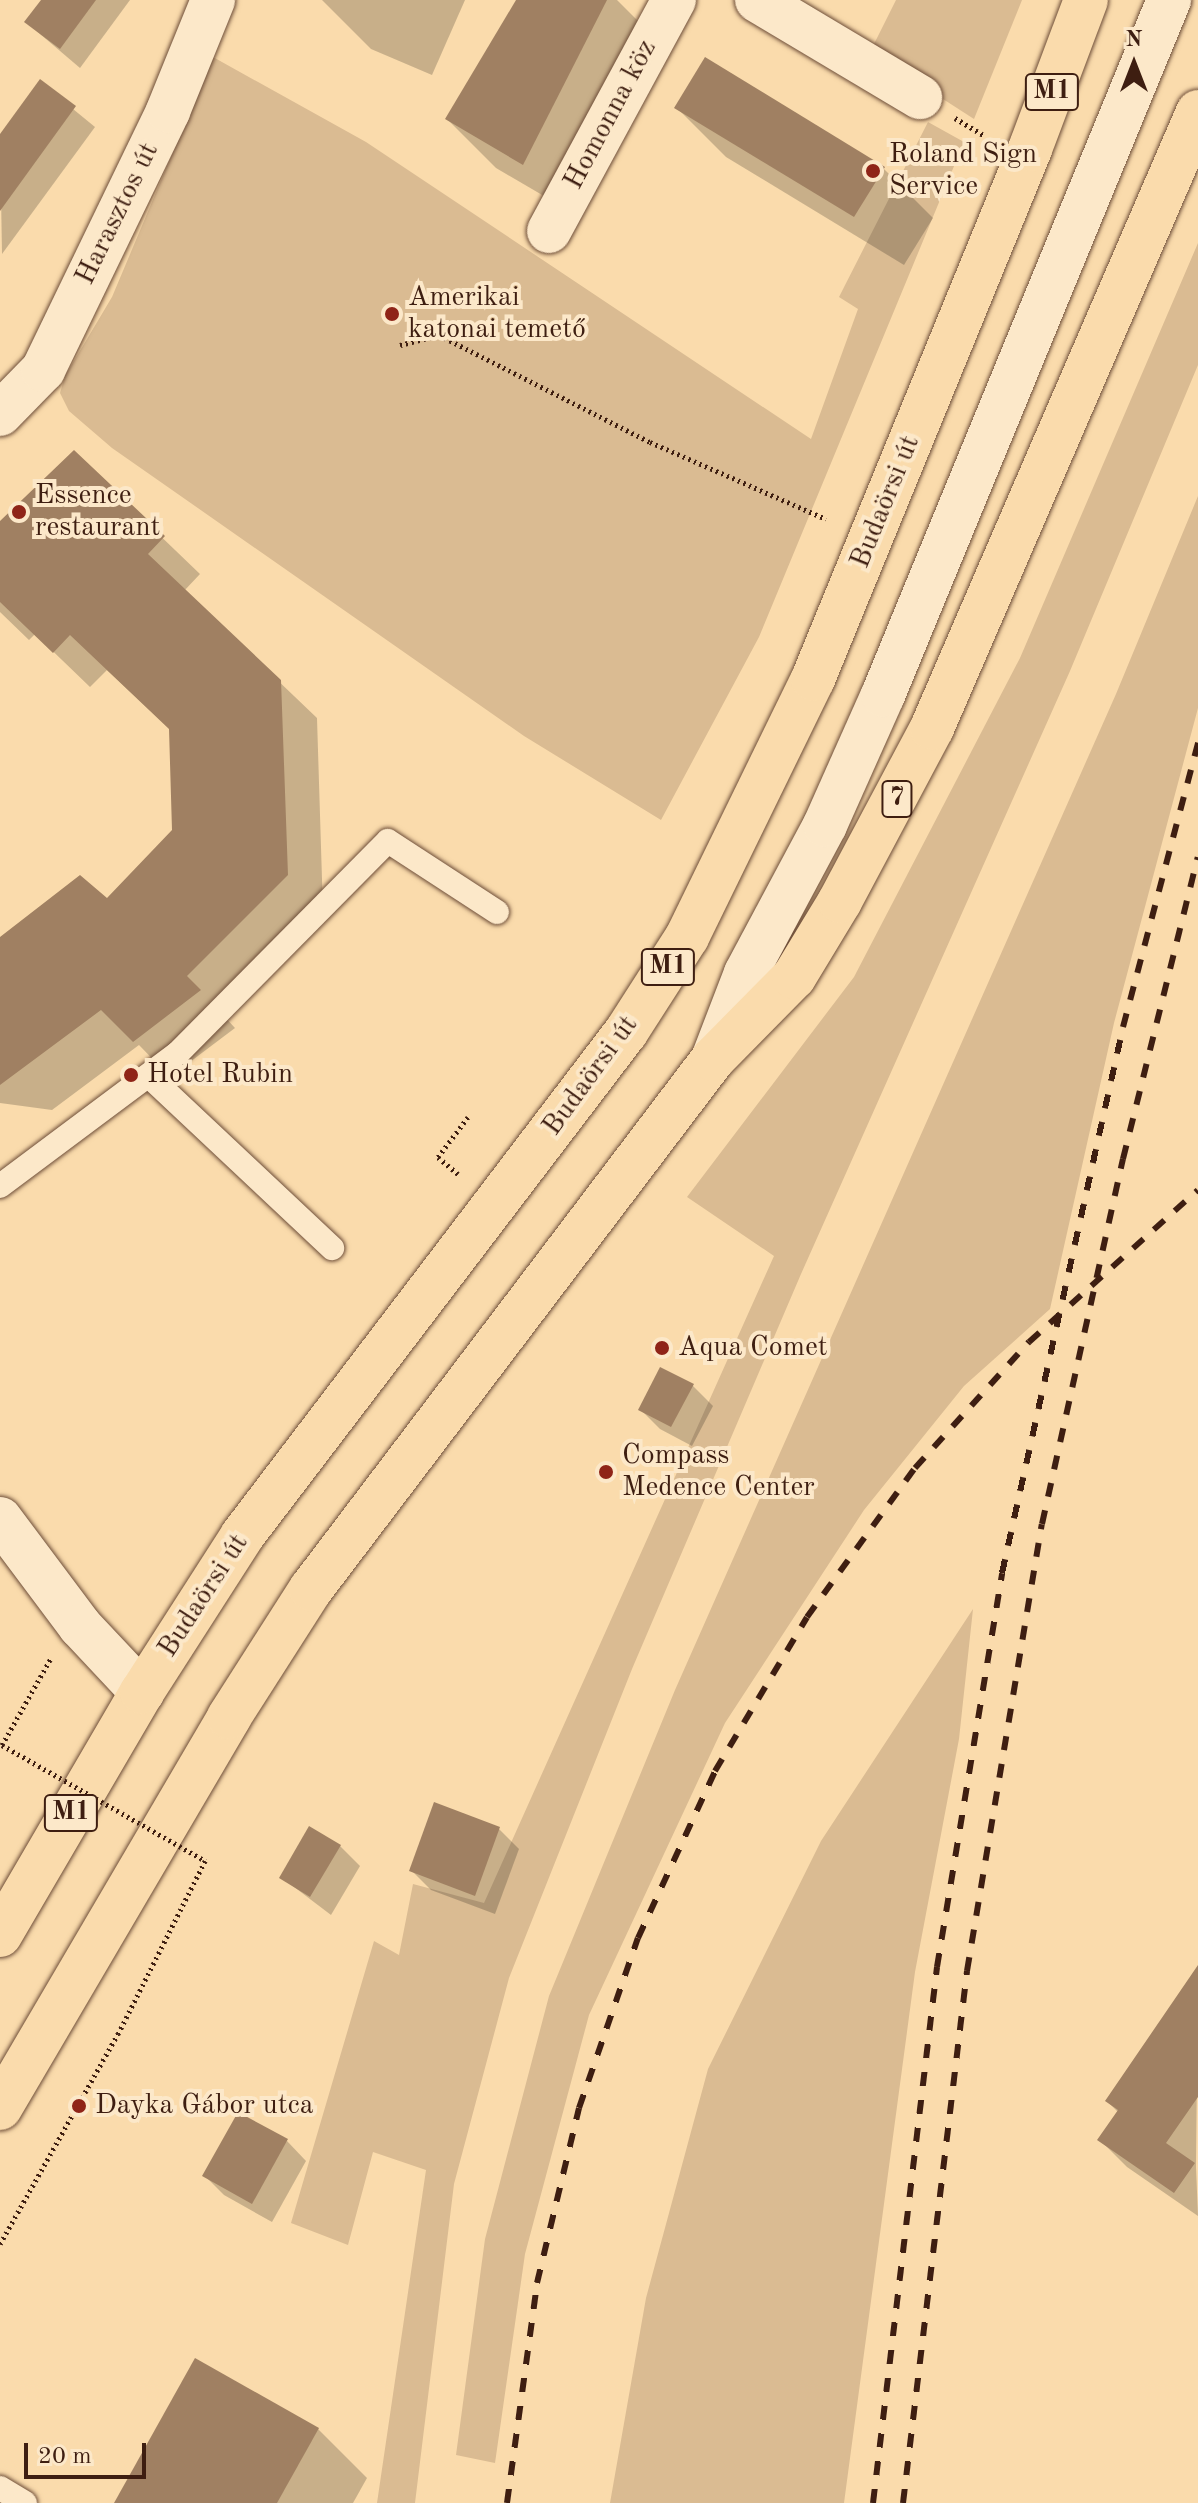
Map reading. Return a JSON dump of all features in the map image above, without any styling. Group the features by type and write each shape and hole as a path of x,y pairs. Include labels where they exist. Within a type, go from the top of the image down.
{"main road":[{"name":"Budaörsi út","path":"0,1935 142,1692 268,1499 626,1032 687,937 813,679 1084,12"},
{"name":"7","path":"713,1059 794,977 876,840 932,728 1198,112"},
{"path":"0,2108 229,1717 311,1589 713,1059"}],"street":[{"name":"Harasztos út","path":"0,414 43,370 168,111 213,0"},
{"name":"Homonna köz","path":"549,231 674,0"},
{"path":"757,0 920,97"},
{"path":"713,1059 746,973 825,825 883,695 1169,0"},
{"path":"0,1519 80,1626 142,1692"}],"lane":[{"path":"0,1186 150,1077 388,841 497,912"},
{"path":"150,1077 332,1248"},
{"path":"0,2488 25,2503"}],"path":[{"path":"400,345 439,335 650,442 826,519"},
{"path":"458,1174 438,1157 468,1117"},
{"path":"0,2244 118,2034 205,1861 2,1745 54,1654"}],"shaded area":[{"path":"896,0 1022,0 974,119 870,52"},
{"path":"213,57 366,142 811,439 858,309 839,297 928,122 964,142 759,637 661,820 524,736 112,448 69,411 60,393 65,376 112,297"},
{"path":"1198,243 1198,365 1070,671 801,1274 632,1669 509,1978 454,2184 415,2503 377,2503 426,2170 373,2152 348,2245 291,2223 374,1941 399,1955 413,1884 484,1903 774,1256 687,1197 854,977 1020,658"},
{"path":"1198,496 1198,708 1114,1023 1050,1309 964,1386 864,1510 725,1723 589,2015 525,2254 495,2463 456,2455 485,2239 549,1996 675,1690 1116,694"},
{"path":"973,1609 959,1739 915,1972 844,2503 610,2503 646,2298 708,2069 821,1841"}],"building":[{"path":"41,0 96,0 60,49 24,22"},
{"path":"516,0 607,0 523,165 445,119"},
{"path":"705,57 885,167 854,217 674,108"},
{"path":"40,79 76,106 0,211 0,134"},
{"path":"74,450 165,536 148,554 281,680 288,875 187,976 201,990 133,1042 101,1010 0,1085 0,937 80,875 107,898 172,830 169,729 70,635 53,653 0,602 0,521"},
{"path":"660,1367 694,1384 671,1427 638,1410"},
{"path":"434,1802 500,1827 475,1896 409,1871"},
{"path":"309,1826 341,1845 310,1897 279,1878"},
{"path":"1198,1965 1198,2097 1166,2143 1195,2163 1174,2193 1097,2140 1118,2110 1105,2101"},
{"path":"238,2112 288,2139 252,2204 202,2176"},
{"path":"195,2358 319,2428 277,2503 114,2503"}],"railway":[{"path":"873,2503 937,1967 1002,1573 1123,1027 1198,743"},
{"path":"903,2503 967,1971 1042,1524 1123,1159 1198,857"},
{"path":"507,2503 537,2283 579,2108 638,1938 715,1771 807,1617 915,1468 1029,1342 1198,1190"}],"place":[{"name":"Roland Sign Service","path":"873,171"},
{"name":"Amerikai katonai temető","path":"392,314"},
{"name":"Essence restaurant","path":"19,512"},
{"name":"Hotel Rubin","path":"131,1075"},
{"name":"Aqua Comet","path":"662,1348"},
{"name":"Compass Medence Center","path":"606,1472"},
{"name":"Dayka Gábor utca","path":"79,2106"}]}
